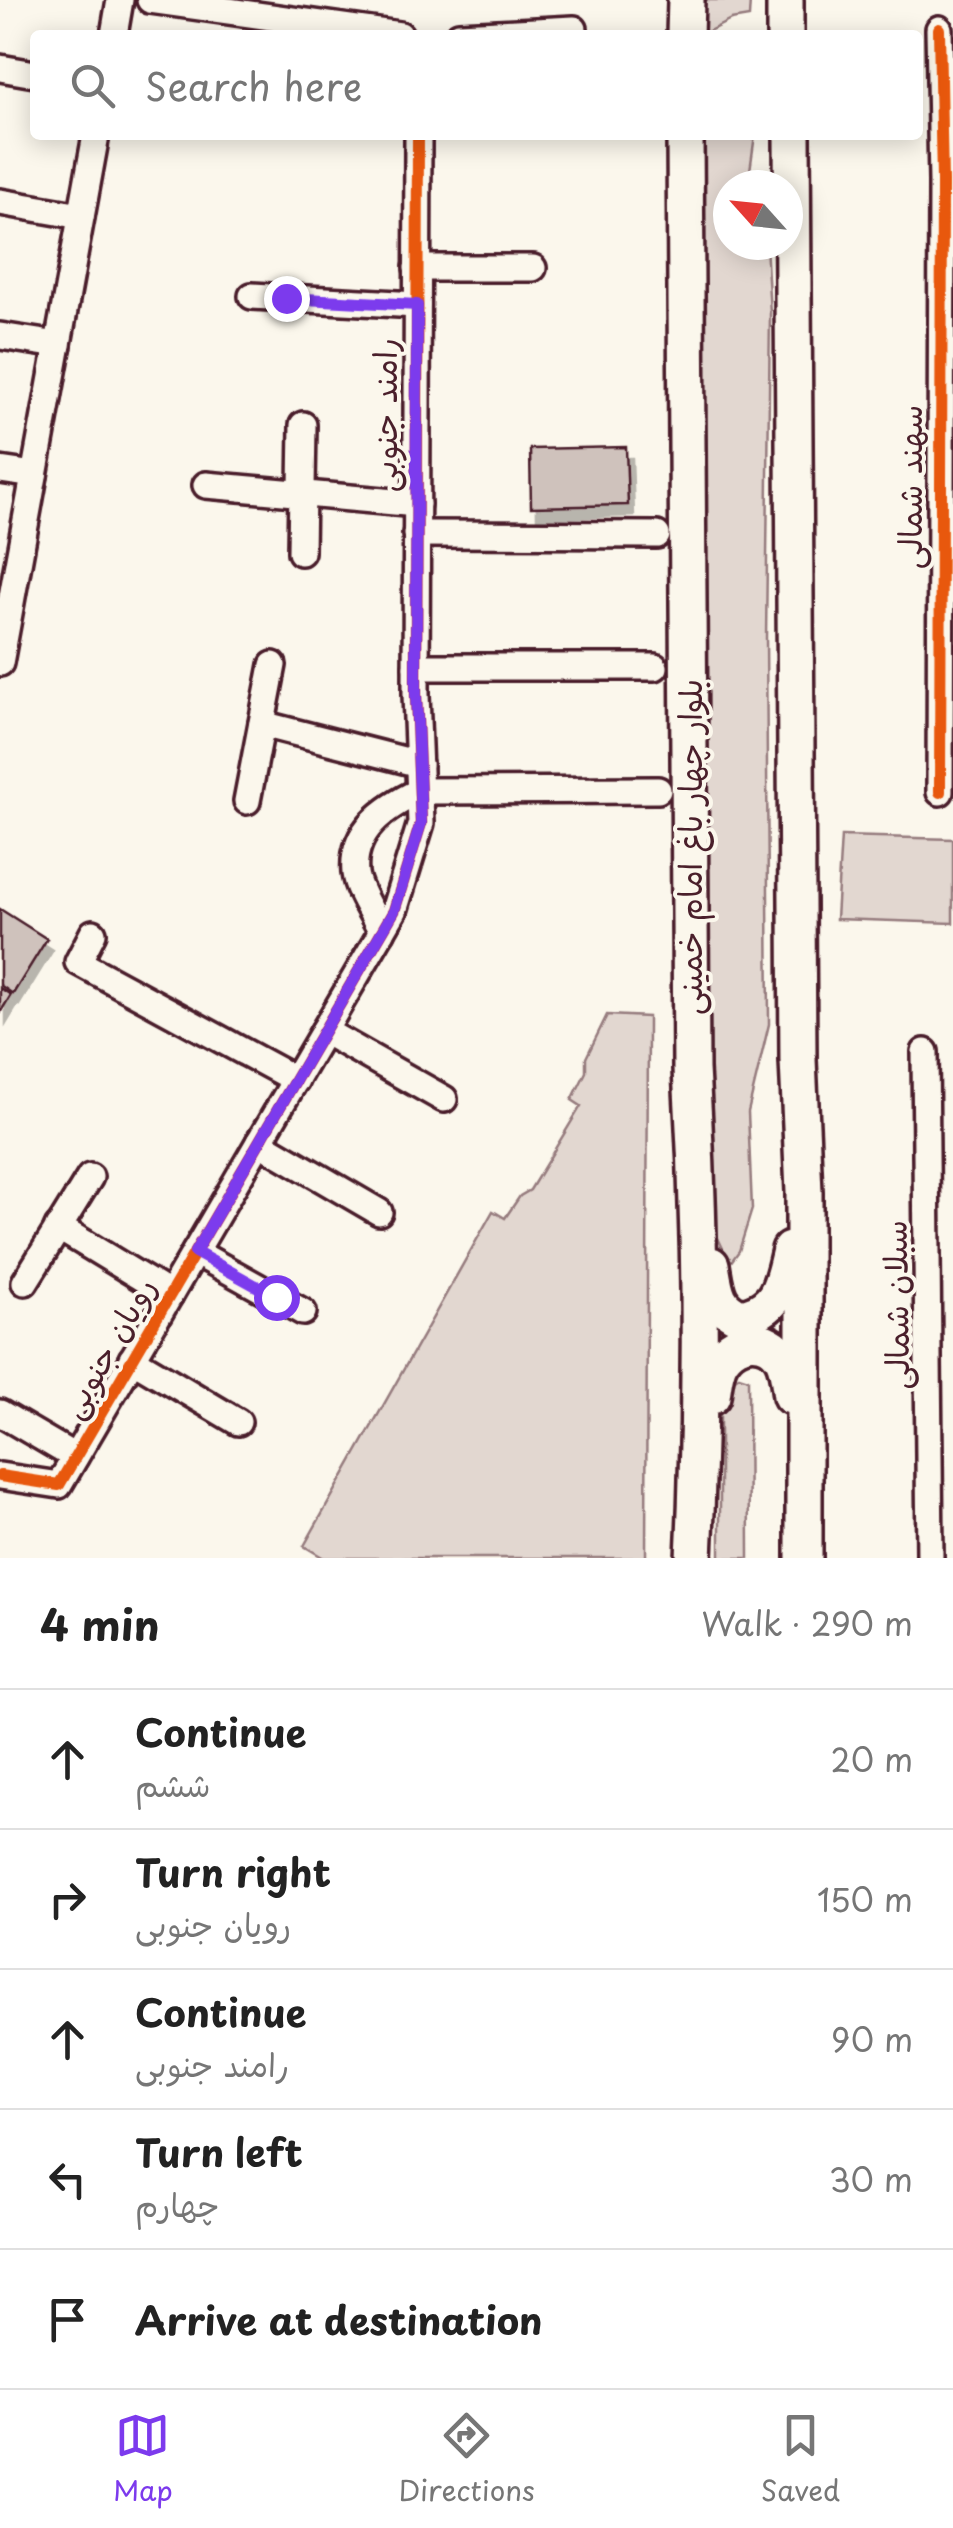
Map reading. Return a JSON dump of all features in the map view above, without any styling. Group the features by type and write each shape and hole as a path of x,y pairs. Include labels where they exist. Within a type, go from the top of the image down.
{"main road":[{"path":"686,0 686,30"},
{"path":"785,0 785,30"},
{"name":"بلوار چهار باغ امام خمینی","path":"685,140 690,1070 698,1195 699,1454 694,1558"},
{"path":"792,140 798,1040 804,1192 804,1558"},
{"path":"698,1195 716,1298 727,1312 741,1317 768,1308 780,1293 804,1192"},
{"path":"699,1454 720,1360 734,1346 758,1340 784,1359 806,1466"}],"street":[{"path":"115,30 120,0"},
{"path":"150,0 298,12 378,30"},
{"path":"555,30 574,29"},
{"name":"سهند شمالی","path":"938,29 948,182 940,792"},
{"path":"0,68 30,73"},
{"path":"0,663 5,602 34,476 95,140"},
{"name":"رامند جنوبی","path":"416,694 418,140"},
{"path":"0,202 81,216"},
{"path":"418,268 533,268"},
{"path":"252,296 417,305"},
{"path":"0,336 58,345"},
{"path":"301,552 302,425"},
{"path":"0,470 34,476"},
{"path":"206,485 417,504"},
{"path":"416,534 657,535"},
{"path":"247,802 274,665"},
{"path":"416,667 656,667"},
{"name":"رویان جنوبی","path":"0,1476 59,1484 394,911 421,823 416,694"},
{"path":"262,724 418,764"},
{"path":"382,932 354,874 360,836 386,807 420,791 658,790"},
{"path":"93,933 78,962 296,1080"},
{"path":"324,1031 444,1099"},
{"name":"سبلان شمالی","path":"924,1052 930,1558"},
{"path":"259,1142 378,1212"},
{"path":"25,1282 90,1177"},
{"path":"58,1226 170,1295"},
{"path":"195,1252 303,1312"},
{"path":"132,1359 238,1422"},
{"path":"0,1413 75,1457"}],"shaded area":[{"path":"701,0 750,0 749,17 701,30"},
{"path":"699,140 754,140 750,170 713,170 713,260 767,260 770,313 766,638 769,1024 748,1112 752,1209 739,1251 730,1263 717,1236 712,1170 703,721"},
{"path":"841,836 953,839 953,923 836,919"},
{"path":"607,1015 648,1017 646,1558 324,1558 304,1546 493,1211 505,1218 520,1196 530,1190 581,1106 572,1100 586,1072 586,1058"},
{"path":"739,1376 748,1379 749,1558 720,1558 720,1398 727,1385"}],"building":[{"path":"626,447 628,505 531,507 530,449"},
{"path":"0,909 47,939 13,994 0,985"},
{"path":"0,988 11,995 0,1013"}],"cycle path":[{"path":"939,29 940,792"},
{"path":"0,1476 59,1485 394,911 421,823 416,694 418,140"}],"route":[{"path":"276,1297 195,1252 394,911 421,823 416,694 417,305 286,298"}]}
